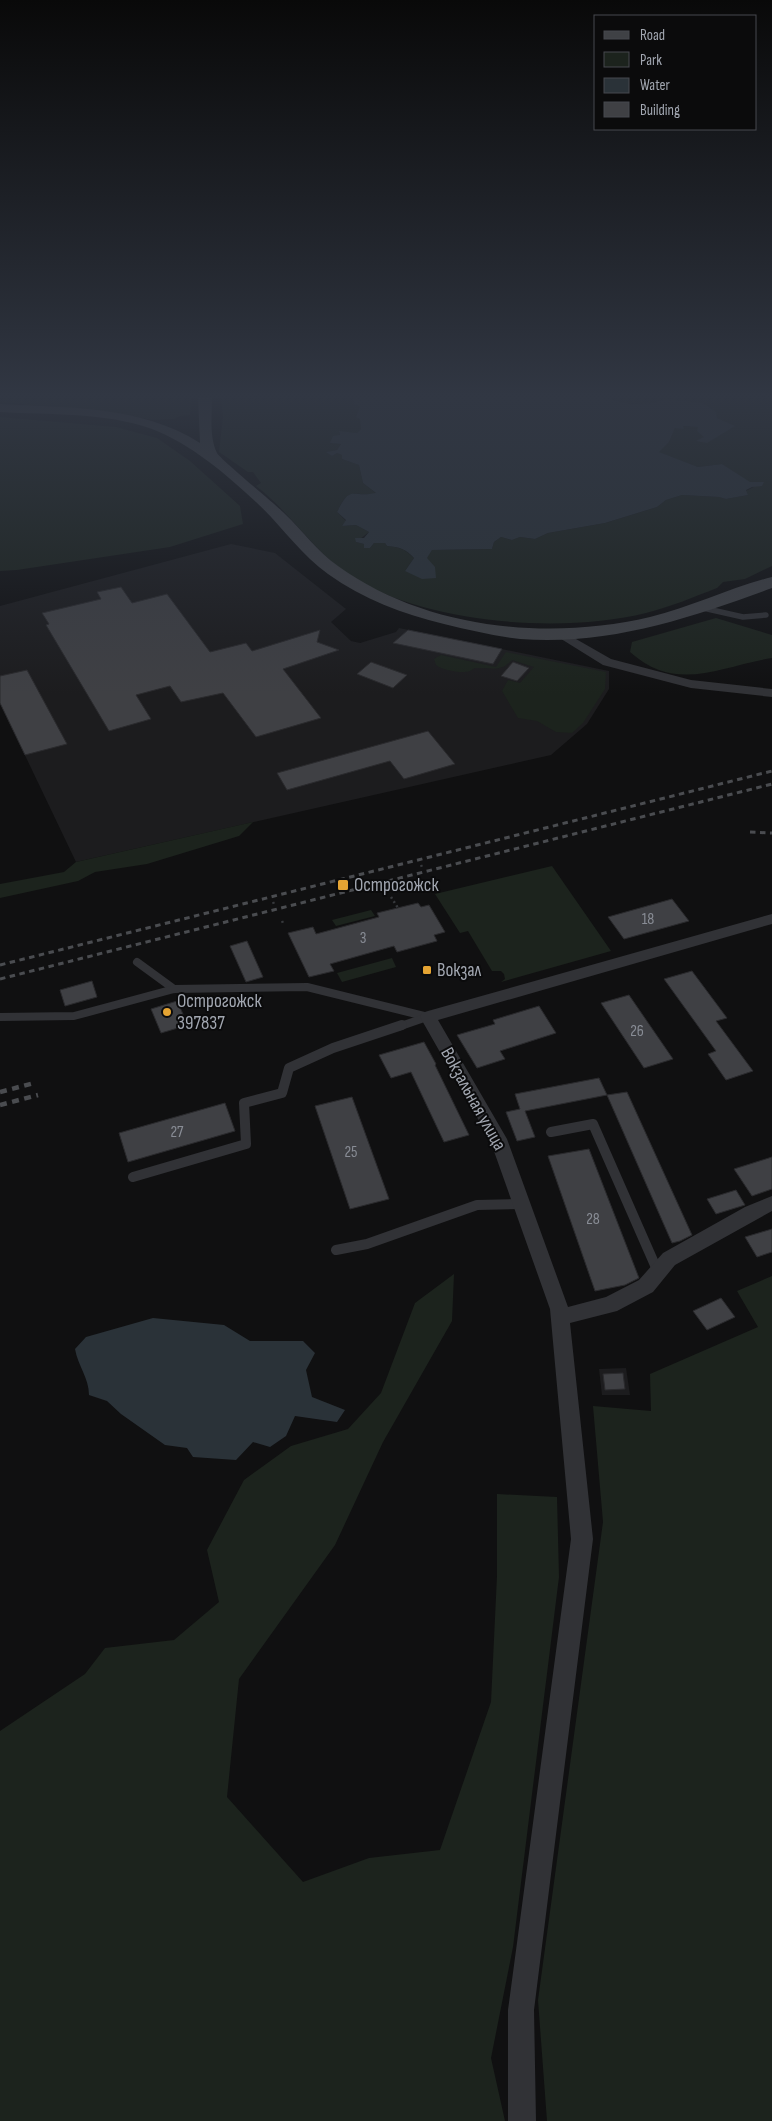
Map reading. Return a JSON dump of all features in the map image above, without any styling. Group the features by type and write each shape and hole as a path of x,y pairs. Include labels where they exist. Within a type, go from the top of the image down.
{"main road":[{"path":"257,496 281,518 314,555 331,569 368,592 394,604 489,629 527,634 562,635 592,634 625,629 665,620 703,608 772,582"}],"street":[{"path":"562,635 607,662 691,684 748,692 772,693"},
{"path":"428,1017 772,919"},
{"name":"Вокзальная улица","path":"428,1017 498,1139 559,1309 582,1539 521,2010 522,2121"},
{"path":"560,1318 610,1305 646,1286 669,1260 751,1212 772,1203"}],"lane":[{"path":"703,608 743,617 766,615"},
{"path":"137,962 174,989"},
{"path":"0,1017 74,1016 174,989 307,987 428,1017"},
{"path":"133,1177 246,1144 244,1103 282,1093 289,1068 334,1048 428,1017"},
{"path":"550,1132 593,1124 658,1272"},
{"path":"336,1250 367,1244 477,1205 521,1204"}],"path":[{"path":"391,897 398,908"}],"shaded area":[{"path":"231,544 275,553 346,609 331,622 351,641 360,643 396,632 399,628 609,671 609,689 587,724 551,755 76,862 0,703 0,606"},
{"path":"626,1368 630,1395 602,1395 599,1369"}],"green space":[{"path":"0,496 229,496 240,506 243,524 170,547 0,571"},
{"path":"268,496 348,496 337,512 346,521 342,526 356,525 369,532 356,542 364,544 364,547 370,548 374,543 385,543 387,546 408,552 414,558 405,571 426,558 432,550 492,549 494,542 501,537 512,540 520,537 535,539 548,533 605,523 657,507 666,500 679,496 719,497 726,499 743,496 772,496 772,566 745,579 723,582 717,588 682,602 646,613 574,623 493,620 453,614 415,605 380,592 349,575 324,555"},
{"path":"716,618 772,635 772,658 717,671 682,674 665,672 647,665 630,652 632,642"},
{"path":"506,652 606,672 605,689 583,723 572,733 556,732 537,721 518,718 502,691 508,680 520,683 534,667 512,660 500,668 475,668 471,671 457,672 439,667 434,659 441,655 496,667"},
{"path":"253,822 239,836 147,864 95,872 78,881 0,898 0,884 64,872 76,862"},
{"path":"552,866 611,951 501,982 505,979 504,974 501,971 492,971 468,931 460,933 435,894"},
{"path":"371,910 375,916 336,926 332,920"},
{"path":"392,958 396,967 342,982 337,973"},
{"path":"454,1274 452,1321 383,1442 335,1545 239,1679 227,1797 303,1882 369,1858 440,1850 491,1702 497,1576 497,1494 557,1497 559,1577 513,1947 491,2058 505,2121 0,2121 0,1731 85,1674 105,1648 174,1640 219,1602 207,1550 244,1480 291,1446 348,1429 381,1393 415,1303"},
{"path":"772,1276 772,2121 547,2121 538,2000 603,1522 593,1406 651,1411 650,1374 758,1327 737,1291"}],"water":[{"path":"348,496 679,496 666,500 657,507 605,523 548,533 535,539 520,537 512,540 501,537 494,542 492,549 432,550 427,558 435,567 436,578 422,579 405,571 414,558 408,552 387,546 385,543 374,543 370,548 364,548 364,544 356,542 355,538 364,538 369,532 356,525 342,526 346,520 337,512"},
{"path":"700,496 743,496 726,499"},
{"path":"153,1318 224,1325 250,1341 303,1341 315,1353 306,1370 312,1397 345,1410 337,1422 295,1416 286,1436 270,1447 253,1442 236,1460 193,1457 187,1448 165,1445 121,1414 107,1401 89,1395 89,1389 75,1349 86,1337"}],"building":[{"path":"121,587 132,603 167,594 210,652 246,643 252,651 320,630 317,642 339,650 283,669 321,718 256,737 223,693 181,702 170,686 136,695 151,719 109,731 46,625 49,624 42,613 101,599 97,592"},
{"path":"408,630 502,649 493,664 393,643"},
{"path":"371,662 407,675 393,688 357,674"},
{"path":"513,662 529,668 517,681 501,676"},
{"path":"27,670 67,744 25,755 0,703 0,676"},
{"path":"428,731 455,764 404,779 390,761 287,790 277,773"},
{"path":"672,899 689,921 624,939 608,917"},
{"name":"Острогожск","path":"418,903 421,907 429,905 445,932 434,935 437,941 397,952 394,946 330,964 334,971 309,977 288,933 313,927 316,934 379,917 377,913"},
{"path":"247,941 263,977 246,982 230,946"},
{"path":"692,971 727,1018 716,1021 753,1071 726,1080 708,1054 716,1051 664,979"},
{"path":"92,981 97,997 65,1006 60,990"},
{"path":"629,995 673,1059 644,1068 601,1003"},
{"path":"177,1001 188,1025 161,1033 151,1009"},
{"path":"539,1006 556,1033 500,1051 505,1059 477,1068 457,1035 495,1024 493,1020"},
{"path":"424,1042 469,1135 444,1142 411,1072 391,1078 379,1055"},
{"path":"599,1078 607,1095 525,1111 535,1137 517,1141 506,1112 520,1109 515,1094"},
{"path":"627,1092 692,1235 680,1241 672,1243 607,1095"},
{"path":"352,1097 389,1199 350,1209 315,1106"},
{"path":"225,1103 235,1131 128,1162 119,1133"},
{"path":"589,1149 639,1278 625,1285 595,1291 548,1156"},
{"path":"772,1157 772,1189 752,1196 734,1169"},
{"path":"736,1190 745,1205 716,1214 707,1199"},
{"path":"772,1229 772,1252 757,1257 745,1237"},
{"path":"721,1298 735,1317 707,1330 693,1311"},
{"path":"623,1373 625,1389 605,1390 603,1374"}],"railway":[{"path":"0,965 772,771"},
{"path":"0,979 772,784"},
{"path":"750,832 772,833"},
{"path":"0,1092 34,1083"},
{"path":"0,1105 38,1095"}],"place":[{"name":"Острогожск","path":"343,885"},
{"name":"Вокзал","path":"427,970"},
{"name":"Острогожск 397837","path":"167,1012"}]}
